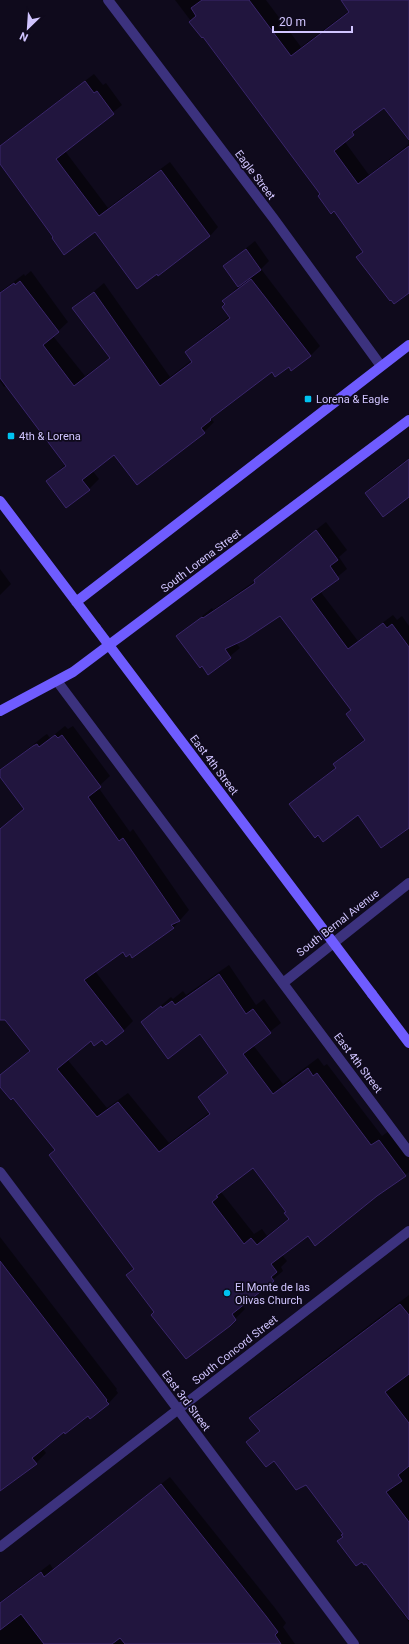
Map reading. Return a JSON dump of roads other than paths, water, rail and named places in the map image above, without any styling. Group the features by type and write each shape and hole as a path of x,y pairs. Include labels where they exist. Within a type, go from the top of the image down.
{"main road":[{"path":"76,602 409,345"},
{"name":"South Lorena Street","path":"0,711 73,672 409,420"},
{"name":"East 4th Street","path":"0,501 409,1043"}],"street":[{"name":"Eagle Street","path":"108,0 274,220 381,366"},
{"name":"East 4th Street","path":"57,681 409,1152"},
{"name":"South Bernal Avenue","path":"283,983 409,883"},
{"name":"East 3rd Street","path":"0,1172 354,1644"},
{"name":"South Concord Street","path":"0,1547 409,1231"}],"place":[{"name":"Lorena & Eagle","path":"308,399"},
{"name":"4th & Lorena","path":"11,436"},
{"name":"El Monte de las Olivas Church","path":"227,1293"}]}
